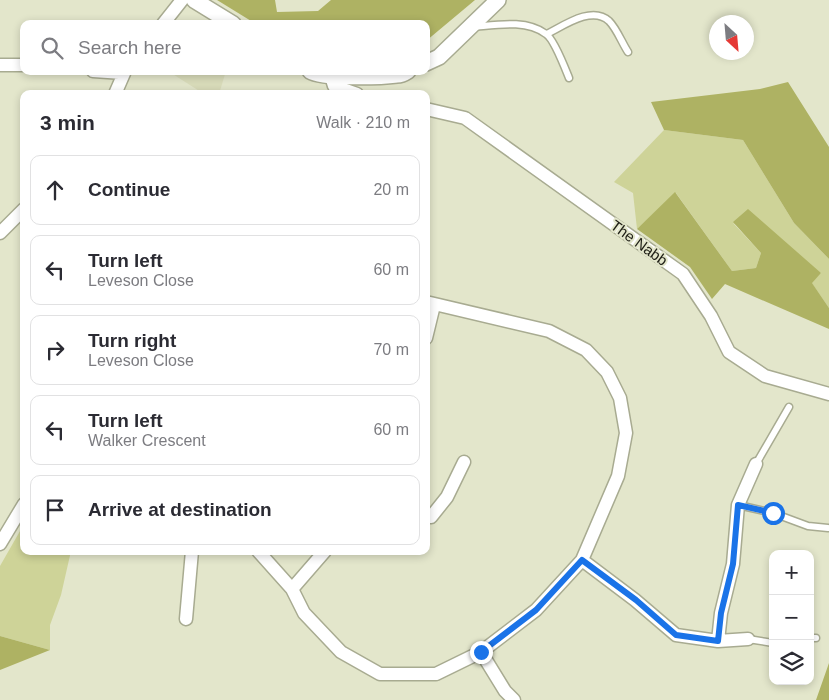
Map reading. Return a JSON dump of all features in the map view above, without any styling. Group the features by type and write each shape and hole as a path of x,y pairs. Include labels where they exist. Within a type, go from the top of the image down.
{"street":[{"path":"166,20 182,0"},
{"path":"194,0 226,20"},
{"path":"430,61 439,57 498,0"},
{"path":"0,65 20,66"},
{"path":"117,90 123,75"},
{"path":"326,75 399,75"},
{"path":"332,76 334,86 346,90"},
{"name":"The Nabb","path":"430,110 465,118 683,274 711,316 728,352 765,376 829,394"},
{"path":"0,233 20,213"},
{"path":"262,555 292,588 304,613 341,652 380,674 436,674 481,652 536,610 582,560 618,476 626,433 620,398 607,372 586,350 549,330 430,304"},
{"path":"430,517 447,497 464,462"},
{"path":"718,641 721,613 733,564 738,505 756,464"},
{"path":"0,544 20,511"},
{"path":"186,619 192,555"},
{"path":"292,588 321,555"},
{"path":"582,560 636,600 676,635 718,641 748,639"},
{"path":"481,652 505,691 514,700"}],"lane":[{"path":"547,34 583,17 596,15 609,21 628,52"},
{"path":"470,27 516,24 547,34 570,78"},
{"path":"756,464 789,407"},
{"path":"738,505 773,513 808,526 828,528"},
{"path":"748,639 769,642"}],"shaded area":[{"path":"174,75 225,75 220,90 198,90"}],"green space":[{"path":"217,0 275,0 277,12 318,11 331,0 475,0 430,38 430,20 250,20"},
{"path":"788,82 829,147 829,259 794,223 743,140 664,130 651,102 760,89"},
{"path":"664,130 743,140 794,223 829,259 829,308 811,282 821,273 733,223 761,253 756,268 732,271 676,193 637,229 633,193 614,182"},
{"path":"675,192 732,271 756,268 761,253 733,222 748,209 821,273 812,283 829,308 829,329 725,284 712,299 690,267 637,229"},
{"path":"20,531 20,555 70,555 61,595 50,625 50,650 0,636 0,566"},
{"path":"0,636 50,650 0,670"},
{"path":"829,663 829,700 816,700"}],"route":[{"path":"481,652 536,610 582,560 636,600 676,635 718,641 721,613 733,564 738,505 773,513"}]}
